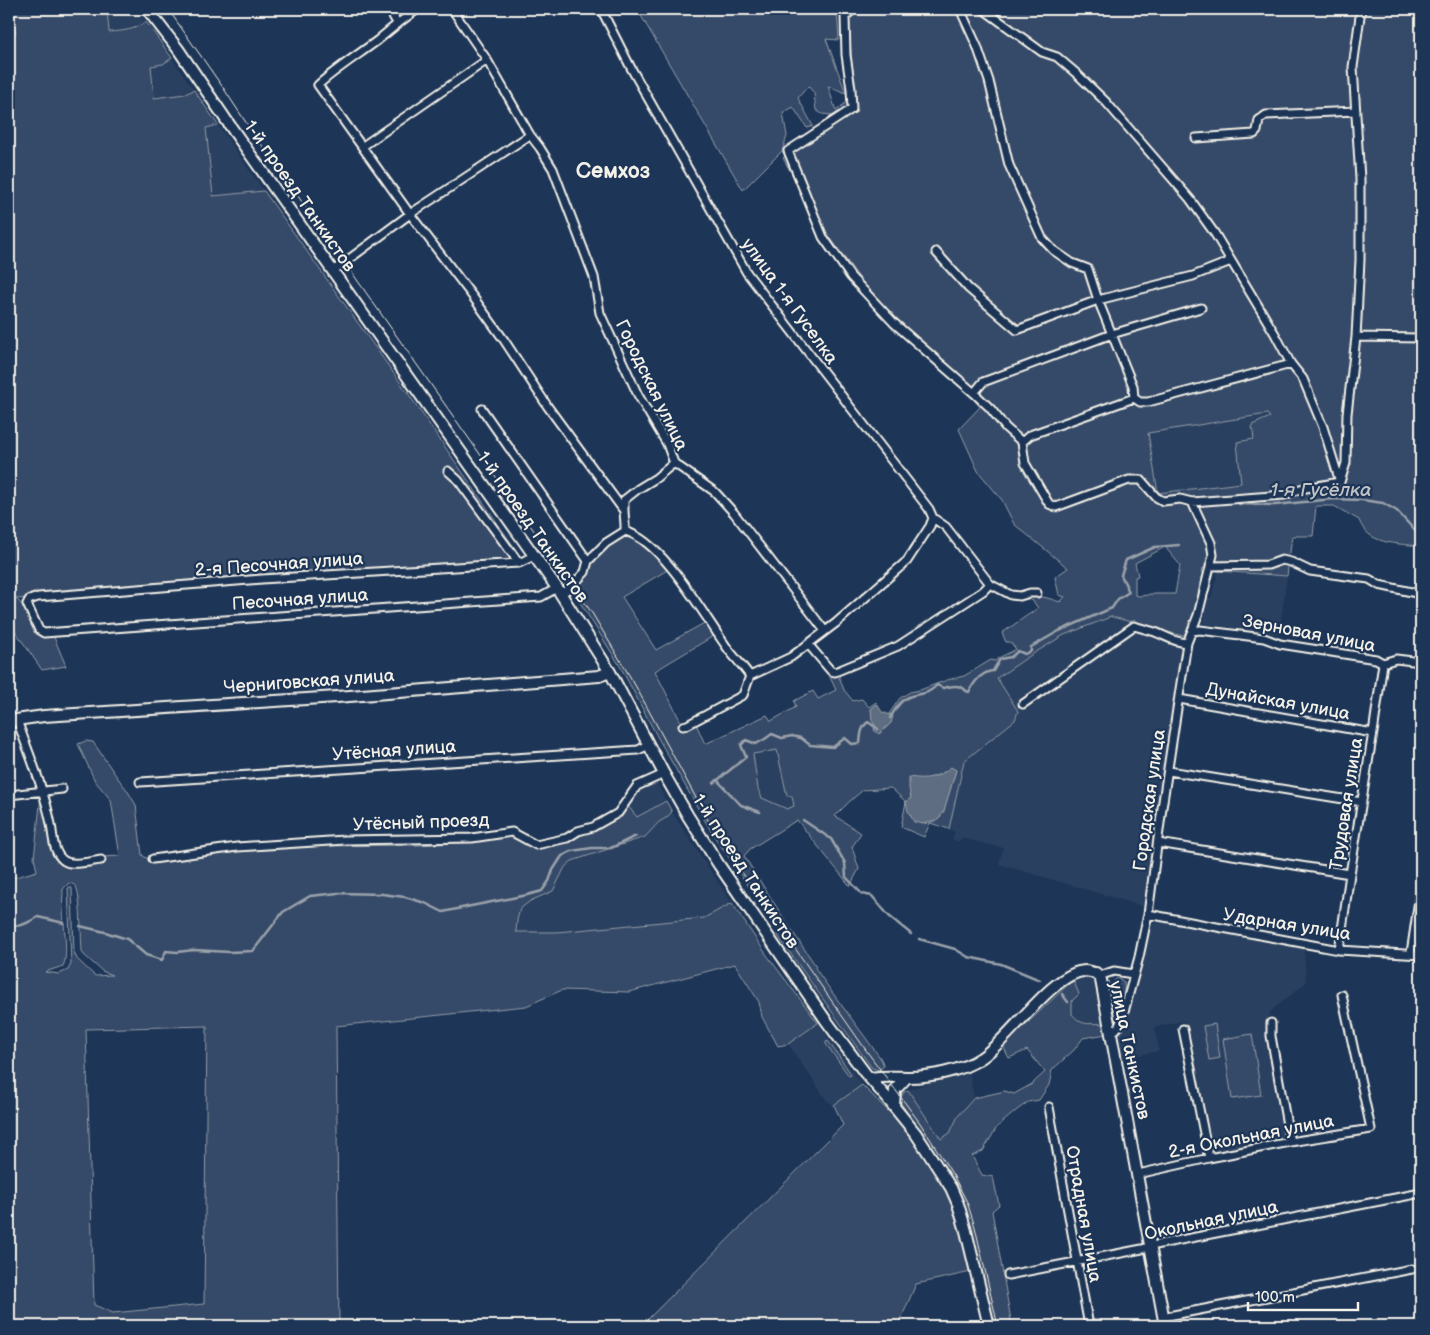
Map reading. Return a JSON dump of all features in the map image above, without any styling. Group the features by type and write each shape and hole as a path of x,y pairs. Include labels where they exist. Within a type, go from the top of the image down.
{"main road":[{"name":"1-й проезд Танкистов","path":"147,9 178,49 233,130 559,591 610,672 664,774 736,891 826,1019 870,1078 916,1134 951,1188 966,1231 989,1326"},
{"name":"Черниговская улица","path":"13,721 44,716 599,676 610,672"},
{"name":"улица Танкистов","path":"870,1078 934,1075 958,1068 981,1058 995,1047 1052,988 1072,975 1085,971 1096,973 1101,980 1112,1034 1164,1322"},
{"path":"894,1106 895,1090 908,1077"}],"street":[{"path":"389,9 397,23"},
{"path":"418,9 397,23 378,40 334,71 318,85 410,214 504,340 548,407 624,511"},
{"name":"Городская улица","path":"452,9 487,60 530,135 553,169 594,277 600,312 638,395 667,444 674,463 715,492 826,631"},
{"name":"улица 1-я Гуселка","path":"601,9 631,68 747,272 934,518 946,527 990,584 1011,595 1020,596 1037,593"},
{"path":"853,9 845,17 846,55 852,89 852,109 788,151 823,237 851,277 894,323 974,393 990,408 1006,428 1022,442 1028,469 1049,504 1056,507 1128,480 1141,480 1156,497 1163,501 1180,499 1192,502 1285,495 1300,489 1340,482"},
{"path":"960,9 977,46 989,81 1010,165 1042,238 1053,250 1072,263 1088,268 1098,300 1133,386 1134,398"},
{"path":"983,9 1042,52 1056,57 1106,102 1190,199 1215,234 1291,364 1303,380 1323,427 1340,482"},
{"path":"1340,482 1346,463 1347,414 1356,337 1360,260 1360,179 1353,67 1361,9"},
{"path":"363,146 487,60"},
{"path":"1196,138 1254,134 1257,131 1259,120 1266,115 1356,111"},
{"path":"333,271 410,214 530,135"},
{"path":"936,252 968,288 1017,330 1098,300 1194,276 1231,261"},
{"path":"974,393 983,382 1112,334 1201,308"},
{"path":"1356,337 1421,338"},
{"path":"1134,398 1140,402 1148,402 1291,364"},
{"path":"1022,442 1030,435 1134,398"},
{"path":"482,410 588,561"},
{"path":"674,463 624,500 625,530 651,545 672,567 729,651 744,666 750,676"},
{"path":"448,471 458,480 520,563"},
{"name":"Городская улица","path":"1112,1034 1119,1026 1124,1012 1139,957 1148,914 1186,643 1198,615 1213,555 1211,543 1192,502"},
{"path":"684,726 743,695 750,676 791,657 826,631 907,561 934,518"},
{"name":"Песочная улица","path":"44,633 541,597 571,587 585,572 588,561 606,543 625,530"},
{"name":"2-я Песочная улица","path":"44,633 39,630 27,604 29,600 38,597 520,563 534,556"},
{"path":"1210,566 1268,565 1282,560 1310,571 1369,579 1379,585 1421,594"},
{"path":"808,644 831,671 835,672 898,646 976,596 990,584"},
{"path":"1023,704 1134,626 1186,643"},
{"name":"Зерновая улица","path":"1192,631 1200,630 1264,638 1280,644 1376,659 1383,663 1396,659 1421,662"},
{"name":"Трудовая улица","path":"1339,950 1383,663"},
{"name":"Дунайская улица","path":"1179,699 1372,733"},
{"path":"13,721 42,792 55,848 64,861 70,864 101,860"},
{"name":"Утёсная улица","path":"140,782 638,750 649,745"},
{"path":"1169,771 1362,802"},
{"name":"Утёсный проезд","path":"153,859 237,847 345,840 472,838 512,832 536,845 567,838 593,827 618,813 636,786 664,774"},
{"path":"9,795 62,789"},
{"path":"1158,842 1350,874"},
{"path":"1410,953 1421,886"},
{"name":"Ударная улица","path":"1148,914 1339,950 1421,955"},
{"path":"1098,976 1114,971 1133,974"},
{"name":"2-я Окольная улица","path":"1138,1174 1290,1142 1371,1129 1342,995"},
{"path":"1271,1023 1271,1036 1290,1142"},
{"path":"1183,1029 1209,1158"},
{"name":"Отрадная улица","path":"1049,1107 1089,1326"},
{"name":"Окольная улица","path":"1008,1276 1421,1193"},
{"path":"1164,1322 1412,1268"}],"shaded area":[{"path":"9,9 107,9 109,32 124,31 146,22 172,58 163,64 151,66 154,98 185,94 194,90 218,125 206,128 213,196 264,191 407,392 521,557 520,561 16,599 31,616 40,636 53,635 66,666 42,670 9,622"},
{"path":"107,9 135,9 146,22 129,30 109,32"},
{"path":"637,9 835,9 837,11 839,40 826,39 846,93 828,86 836,111 854,96 848,9 1421,9 1421,542 1419,546 1392,543 1376,538 1363,528 1359,520 1334,506 1316,506 1313,536 1292,536 1287,576 1218,571 1203,568 1193,620 1183,636 1109,616 1064,635 997,678 1018,711 1015,720 964,761 949,829 930,823 924,837 901,827 906,802 891,788 863,790 835,816 861,833 852,847 859,869 850,886 797,820 750,849 744,856 816,966 815,968 881,1059 884,1066 879,1070 872,1068 778,936 780,932 712,833 620,666 574,593 574,590 589,574 588,568 600,553 624,534 649,546 669,569 622,597 656,650 706,622 715,635 655,671 681,722 696,724 705,744 767,715 771,721 796,707 794,701 813,691 818,699 836,690 828,673 838,674 844,690 853,701 862,699 869,707 876,702 877,704 871,709 875,728 879,734 891,723 892,715 889,714 900,698 910,692 964,676 991,660 995,661 1016,649 1010,642 1006,642 1002,633 1038,608 1033,601 1025,598 1038,596 1060,602 1065,597 1059,595 1055,577 1068,568 1014,524 1002,500 978,471 959,429 980,407 970,395 894,326 816,218 783,158 832,115 822,114 816,110 814,93 808,86 798,98 813,126 807,128 793,107 783,113 787,136 782,151 743,190","holes":["1267,414 1270,417 1252,425 1254,439 1237,442 1241,483 1158,493 1148,433","1165,547 1180,565 1175,594 1135,595 1135,577 1138,576 1135,563","777,750 787,796 792,796 794,806 787,809 762,798 758,789 753,754","951,768 956,770 949,794 932,821 923,824 906,802 924,780"]},
{"path":"172,58 194,90 185,94 154,98 151,66 163,64"},
{"path":"218,125 264,191 213,196 206,128"},
{"path":"1267,414 1271,417 1255,439 1237,442 1242,483 1158,493 1148,433"},
{"path":"1218,571 1287,576 1279,634 1203,624 1207,598 1211,598"},
{"path":"1109,616 1183,636 1145,907 999,864 1003,848 961,838 959,842 952,839 955,832 949,829 964,761 1015,720 1018,711 997,678 1064,635"},
{"path":"877,704 882,712 893,716 891,723 879,734 874,730 875,725 872,721 871,709"},
{"path":"86,741 93,742 127,790 136,805 142,855 152,862 252,850 319,846 418,845 473,842 511,836 537,849 563,843 594,830 627,805 637,817 666,801 672,812 645,837 572,861 565,867 553,891 530,901 520,909 516,932 557,932 704,918 732,903 766,954 818,1023 788,1044 778,1046 762,1017 759,1002 735,964 629,992 562,990 526,1006 336,1026 339,1326 9,1326 9,879 37,871 34,858 41,796 58,859 120,856 111,800 95,781 78,744","holes":["69,883 74,885 78,891 82,952 102,971 112,975 95,976 77,959 74,952 72,888 70,887 68,888 71,964 68,970 59,974 45,972 63,966 65,961 63,889","207,1026 204,1304 113,1313 94,1305 86,1029"]},
{"path":"777,750 787,796 792,796 794,806 787,809 762,798 758,789 752,754"},
{"path":"951,767 956,770 944,811 938,820 923,824 914,822 906,802 911,798 909,777 932,777 941,774"},
{"path":"656,781 666,801 637,817 627,805 637,787"},
{"path":"672,812 732,903 704,918 557,932 516,932 520,909 530,901 553,891 565,867 572,861 645,837"},
{"path":"1157,921 1304,946 1306,983 1271,1011 1267,1022 1267,1033 1285,1132 1283,1139 1217,1153 1213,1152 1210,1147 1184,1021 1155,1027 1159,1051 1120,1059 1116,1037 1144,961 1151,926"},
{"path":"1083,977 1094,978 1098,984 1104,1024 1085,1024 1077,1020 1072,1014 1072,1001 1079,994 1073,980"},
{"path":"1116,979 1124,982 1124,996 1118,1018 1115,1019 1111,992"},
{"path":"1073,980 1079,994 1072,1001 1072,1014 1086,1024 1104,1024 1106,1034 1083,1038 1074,1050 1052,1070 1049,1085 1039,1100 1028,1102 1017,1110 997,1127 983,1151 972,1156 982,1175 993,1177 999,1205 992,1211 1012,1326 994,1326 971,1229 962,1203 899,1100 904,1092 908,1090 941,1139 950,1133 958,1116 974,1098 1005,1091 1014,1094 1032,1084 1045,1072 1027,1050 1009,1058 1003,1046"},
{"path":"818,1023 862,1085 834,1105 828,1102 788,1044"},
{"path":"1215,1024 1220,1058 1209,1060 1203,1026"},
{"path":"1252,1034 1261,1095 1232,1099 1223,1039"},
{"path":"828,1041 851,1074 850,1076 826,1044"},
{"path":"969,1070 974,1098 958,1116 950,1133 941,1139 908,1090"},
{"path":"862,1085 900,1123 943,1185 954,1206 971,1272 916,1284 898,1326 641,1326 843,1125 834,1105"}],"waterway":[{"name":"1-я Гусёлка","path":"1239,504 1275,505 1333,499 1383,503 1397,511 1421,535"},
{"name":"1-я Гусёлка","path":"890,718 903,701 913,695 929,692 937,685 943,688 958,686 969,692 978,678 985,673 993,671 1000,659 1011,657 1018,651 1025,654 1031,651 1031,647 1059,631 1112,608 1118,599 1129,592 1121,575 1126,560 1155,547 1179,545"},
{"name":"1-я Гусёлка","path":"714,783 746,757 741,745 746,740 756,744 772,734 782,738 792,736 801,738 810,745 833,747 845,738 852,744 860,743 863,728 868,722 878,729"},
{"path":"717,780 741,805 760,812"},
{"path":"803,820 831,839 845,863 846,877 862,894 872,896 889,916 911,934"},
{"name":"1-я Гусёлка","path":"80,926 127,939 146,955 162,960 166,951 253,951 283,912 310,896 338,893 382,894 405,897 425,903 443,912 542,891 562,856 572,851 611,848 636,836"},
{"name":"1-я Гусёлка","path":"9,925 21,925 38,917 64,923"},
{"path":"919,939 955,949 968,957 1001,964 1040,980"},
{"path":"1062,994 1068,1002"}],"tram line":[{"path":"168,9 592,613 635,685 716,835 868,1053 920,1123 953,1175 967,1202 975,1227 998,1326"}],"district":[{"name":"Семхоз","path":"613,170"}]}
